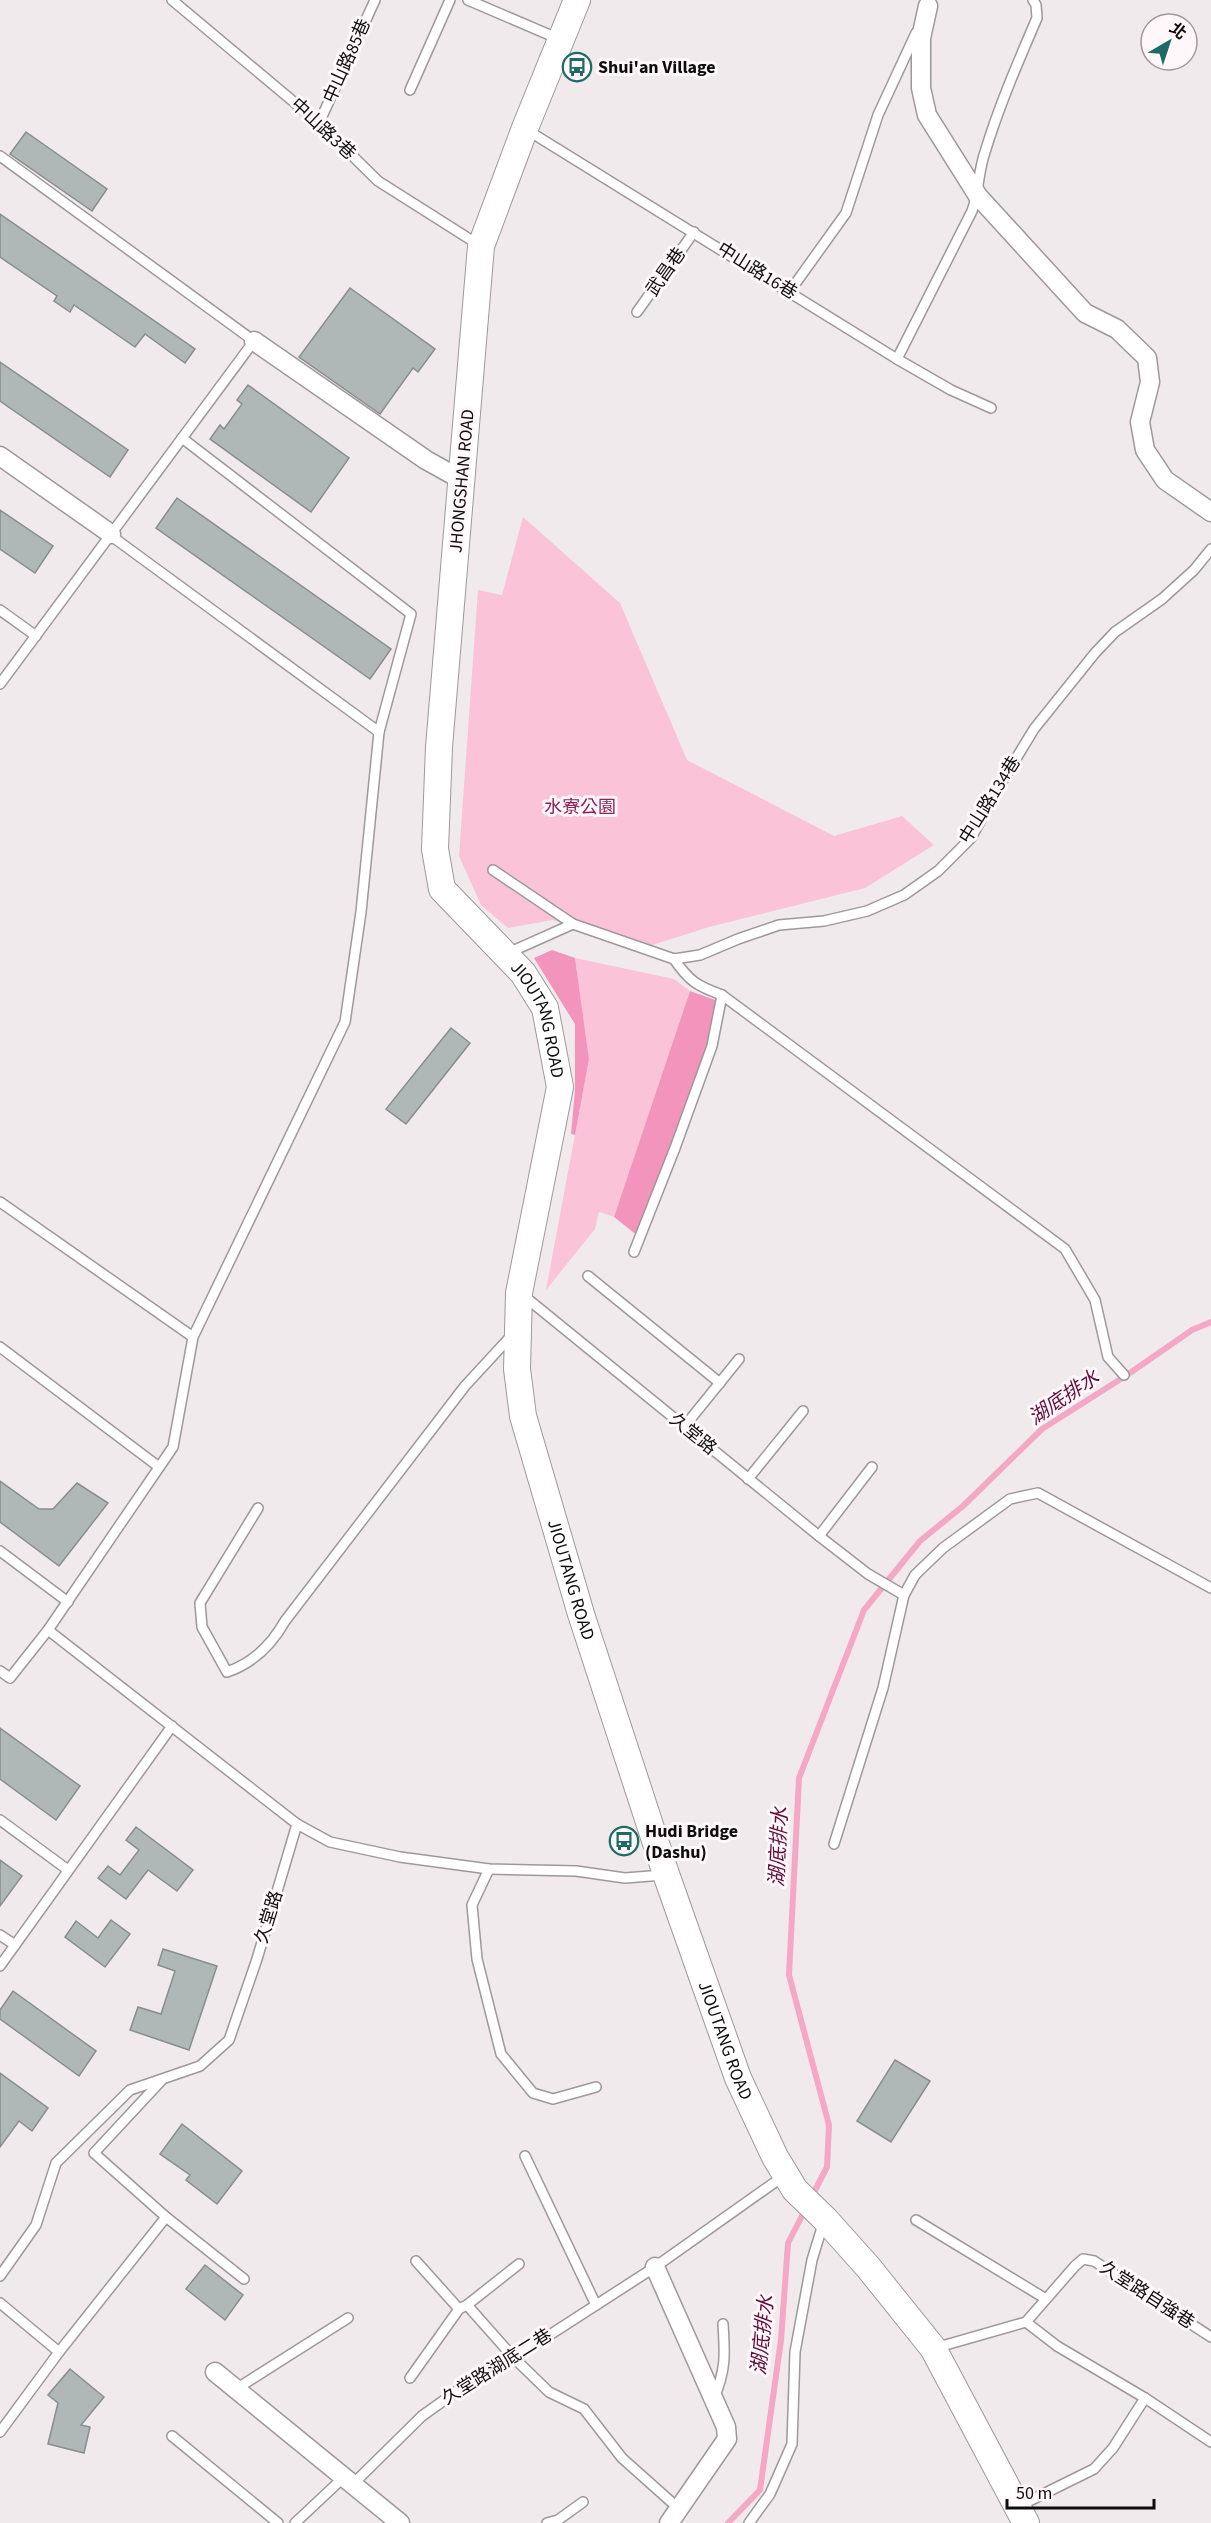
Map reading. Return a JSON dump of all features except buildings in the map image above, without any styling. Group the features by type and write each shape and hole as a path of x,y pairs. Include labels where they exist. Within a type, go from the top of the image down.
{"street":[{"name":"JHONGSHAN ROAD","path":"503,955 442,889 435,849 439,747 481,246 577,0"},
{"path":"928,3 921,38 921,88 927,115 978,196 1085,313 1117,329 1147,358 1150,382 1140,422 1145,450 1165,480 1211,512"},
{"path":"254,341 426,460 462,480"},
{"path":"0,456 111,535"},
{"name":"JIOUTANG ROAD","path":"503,955 523,973 545,1008 560,1087 519,1293 517,1369 523,1416 581,1614 666,1874 738,2078 790,2182"},
{"path":"790,2182 868,2267 933,2349 1022,2515"},
{"path":"655,2267 714,2398 726,2427 727,2439 674,2516"},
{"path":"215,2372 400,2523"}],"lane":[{"name":"中山路3巷","path":"172,0 319,123 378,181 481,246"},
{"name":"中山路85巷","path":"319,123 375,0"},
{"path":"411,90 450,0"},
{"path":"468,0 561,39"},
{"path":"897,359 978,196 984,155 1005,93 1037,18 1036,5 1033,0"},
{"path":"790,291 846,213 878,115 928,3"},
{"name":"中山路16巷","path":"525,129 897,359 951,390 991,408"},
{"path":"0,156 254,341 0,684"},
{"name":"武昌巷","path":"637,312 694,232"},
{"path":"0,1671 9,1678 48,1630 173,1447 193,1337 345,1022 361,912 379,732 411,614 182,438"},
{"path":"111,535 379,732"},
{"name":"中山路134巷","path":"675,960 700,955 779,925 824,921 867,911 904,896 938,871 971,838 1034,729 1095,653 1115,632 1162,599 1194,570 1211,549"},
{"path":"0,610 36,636"},
{"path":"493,870 573,924 675,960 688,979 702,988 722,995 1065,1248 1095,1300 1108,1357 1124,1375"},
{"path":"503,955 573,924"},
{"path":"634,1252 675,1148 711,1046 722,995"},
{"path":"0,1202 193,1337"},
{"path":"588,1276 720,1383"},
{"name":"久堂路","path":"519,1293 819,1536 868,1574 904,1595"},
{"path":"258,1508 200,1603 202,1627 227,1672 246,1665 276,1638 285,1621 465,1386 517,1329"},
{"path":"0,1347 159,1467"},
{"path":"684,1427 739,1359"},
{"path":"748,1479 803,1411"},
{"path":"819,1536 872,1467"},
{"path":"834,1844 883,1688 904,1595 915,1575 943,1548 1010,1499 1038,1493 1211,1588"},
{"path":"0,1551 68,1602"},
{"path":"48,1630 297,1824 330,1842 400,1857 489,1869 576,1871 625,1878 666,1874"},
{"path":"0,1966 172,1726"},
{"path":"0,1820 69,1870"},
{"name":"久堂路","path":"0,2276 36,2225 56,2163 130,2090 200,2066 229,2040 257,1959 297,1824"},
{"path":"489,1869 472,1905 477,1959 501,2054 533,2093 553,2099 596,2087"},
{"path":"0,1935 15,1945"},
{"path":"163,2079 94,2153 166,2217 244,2279"},
{"path":"525,2156 596,2305"},
{"name":"久堂路湖底二巷","path":"295,2523 349,2481 422,2416 464,2386 514,2358 790,2182"},
{"path":"0,2432 59,2352 166,2217"},
{"path":"749,2523 770,2494 792,2444 795,2352 812,2260 823,2217"},
{"path":"916,2220 1046,2299"},
{"name":"久堂路自強巷","path":"1026,2322 1083,2259 1094,2261 1211,2337"},
{"path":"416,2261 549,2392 584,2409 622,2458 674,2516"},
{"path":"410,2378 463,2307 519,2264"},
{"path":"0,2303 59,2352"},
{"path":"237,2389 348,2318"},
{"path":"933,2349 1026,2322 1057,2346 1145,2398 1211,2442"},
{"path":"714,2398 723,2377 726,2360 723,2324"},
{"path":"1022,2515 1094,2469 1113,2448 1145,2398"},
{"path":"172,2436 278,2523"},
{"path":"547,2523 558,2520 583,2502"}],"green space":[{"name":"水寮公園","path":"523,517 620,603 687,760 834,836 902,816 934,845 865,888 709,927 649,946 552,920 508,928 481,905 459,856 478,590 502,595"},
{"path":"575,958 674,979 690,991 614,1217 599,1212 595,1229 546,1290 589,1059"}],"shaded area":[{"path":"552,950 575,958 589,1059 575,1135 571,1134 575,1091 575,1024 534,958"},
{"path":"690,991 718,1001 707,1050 638,1236 614,1217"}],"waterway":[{"name":"湖底排水","path":"811,2198 827,2167 829,2125 789,1975 799,1778 864,1610 920,1541 963,1506 1042,1429 1192,1330 1211,1322"},
{"name":"湖底排水","path":"728,2523 760,2490 781,2340 788,2243 805,2210"}],"place":[{"name":"Shui'an Village","path":"577,67"},
{"name":"Hudi Bridge (Dashu)","path":"624,1841"}]}
